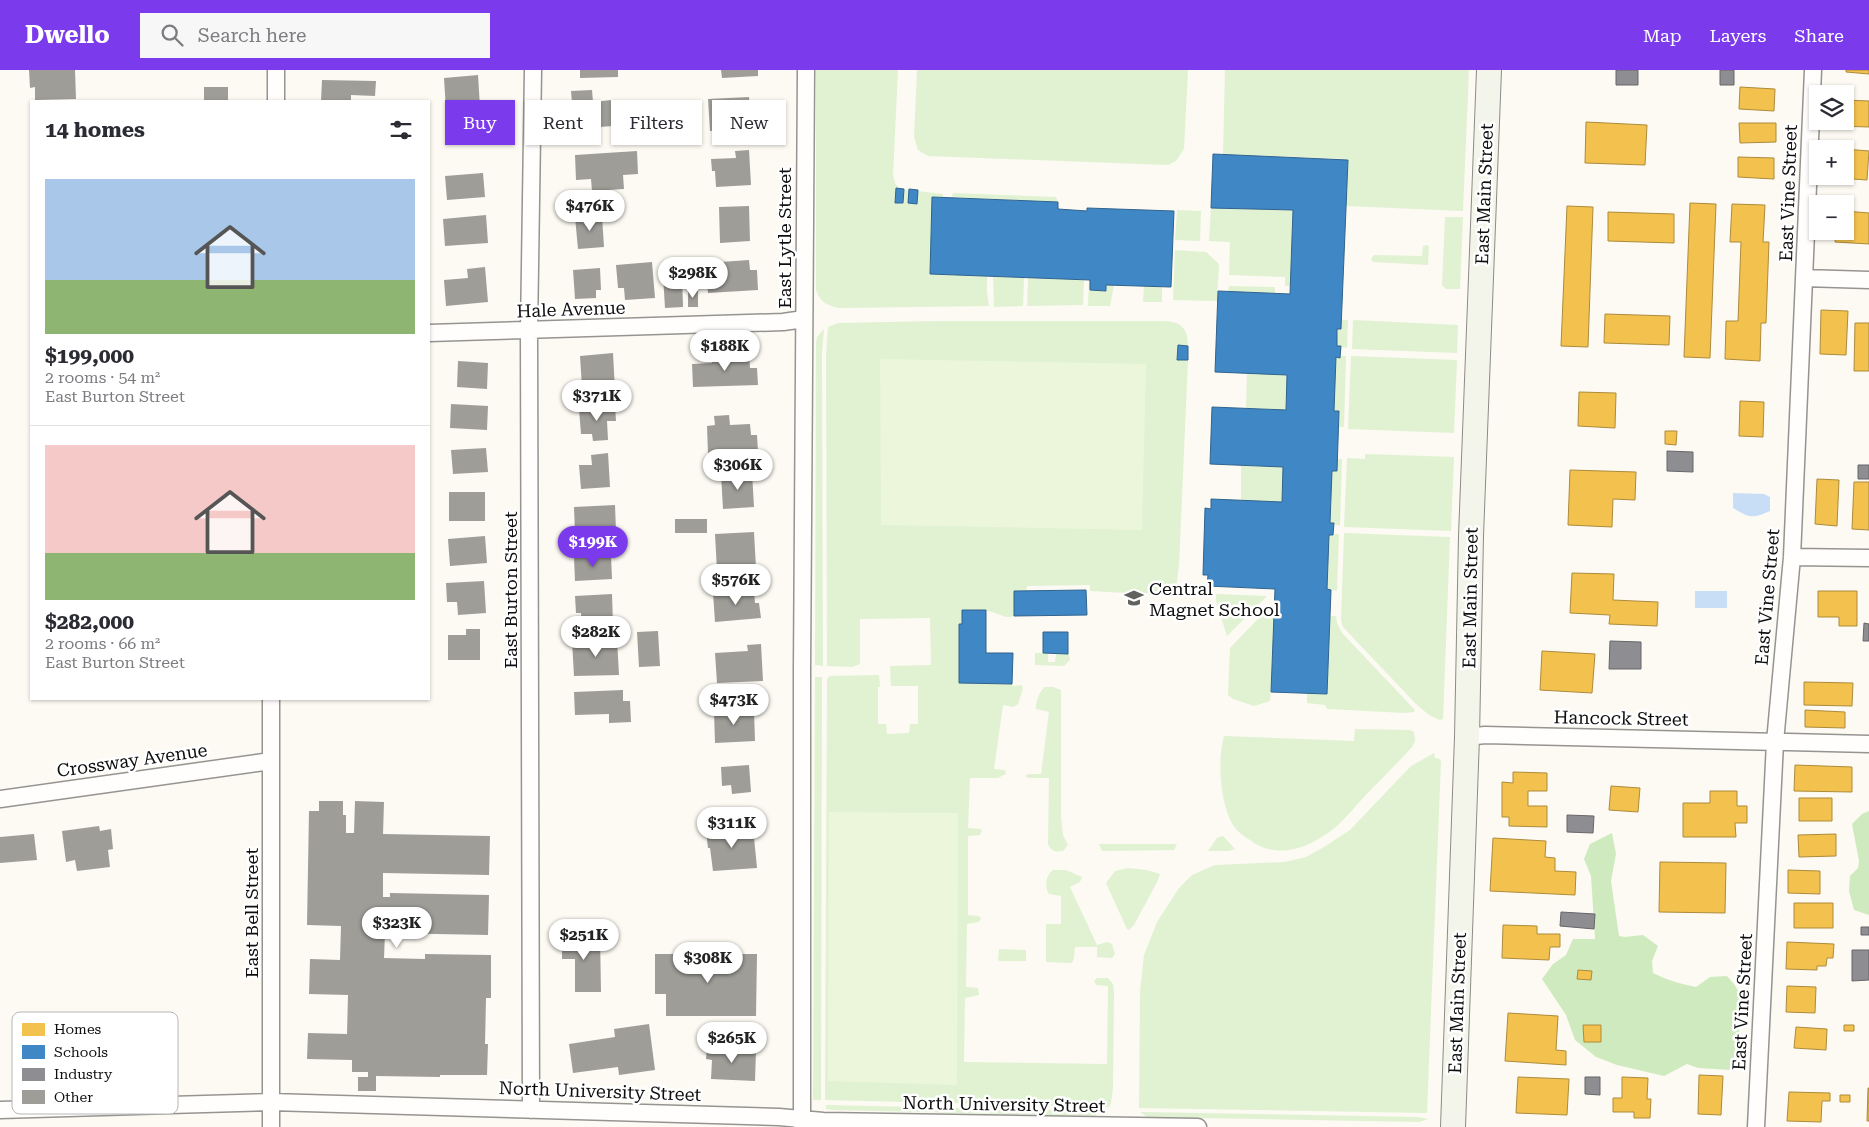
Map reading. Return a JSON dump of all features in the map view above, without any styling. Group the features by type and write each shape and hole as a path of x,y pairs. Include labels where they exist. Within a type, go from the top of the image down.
{"street":[{"path":"276,70 276,100"},
{"name":"East Burton Street","path":"531,1110 529,331 533,70"},
{"name":"East Lytle Street","path":"802,1123 806,70"},
{"name":"East Main Street","path":"1453,1127 1467,737 1471,536 1489,70"},
{"name":"East Vine Street","path":"1756,1127 1775,742 1792,557 1813,70"},
{"path":"1804,278 1869,280"},
{"name":"Hale Avenue","path":"430,333 783,322 804,319"},
{"path":"1792,557 1869,558"},
{"name":"East Bell Street","path":"271,700 271,1127"},
{"name":"Hancock Street","path":"1467,737 1485,735 1869,744"},
{"name":"Crossway Avenue","path":"0,799 271,760"},
{"name":"North University Street","path":"178,1105 272,1102 769,1116 802,1123 1198,1127"}],"green space":[{"path":"816,70 898,70 893,175 898,187 896,189 895,202 903,203 904,190 909,190 908,203 917,203 917,191 943,194 943,197 932,197 930,274 987,276 989,306 840,308 828,305 820,298 816,290"},
{"path":"917,70 1188,70 1184,149 1176,161 1168,165 928,156 918,150 914,137"},
{"path":"1225,70 1469,70 1463,211 1346,206 1348,159 1223,154"},
{"path":"953,193 1056,197 1058,202 952,197"},
{"path":"1211,208 1293,210 1290,286 1285,286 1285,277 1229,275 1230,242 1209,241"},
{"path":"1177,210 1201,211 1200,241 1175,240"},
{"path":"1445,217 1463,217 1460,289 1446,289 1442,285"},
{"path":"1423,246 1429,246 1428,265 1373,262 1371,259 1374,255 1422,256"},
{"path":"1175,250 1206,252 1219,264 1217,301 1173,300"},
{"path":"993,276 1024,278 1023,306 994,307"},
{"path":"1028,278 1084,280 1083,305 1027,306"},
{"path":"1089,280 1090,290 1106,291 1106,285 1114,285 1110,306 1088,306"},
{"path":"1144,286 1162,287 1162,302 1143,302"},
{"path":"1229,286 1275,287 1275,294 1228,292"},
{"path":"1342,320 1348,320 1347,348 1337,346 1337,329 1341,329"},
{"path":"1353,320 1458,325 1457,353 1352,349"},
{"path":"1164,321 1179,325 1185,330 1187,335 1188,346 1178,345 1177,359 1188,360 1179,565 1176,590 1160,593 1135,593 1090,591 1090,585 1027,586 1026,591 1014,591 1014,616 1005,617 985,610 962,610 962,624 959,625 959,683 1012,684 1013,686 1021,685 1023,688 1018,704 1013,707 1003,705 994,769 1005,770 1006,774 998,778 970,778 968,828 981,829 982,831 980,835 968,836 968,915 981,918 979,922 967,924 966,987 978,988 979,995 965,998 964,1062 1107,1064 1108,986 1096,985 1094,981 1097,978 1108,978 1113,984 1114,991 1113,1088 1109,1107 825,1100 827,679 830,676 879,675 878,724 886,724 887,734 909,733 910,724 918,724 918,686 891,686 890,666 931,665 930,618 860,619 860,664 852,667 827,666 826,356 828,327 838,323"},
{"path":"824,329 822,354 823,666 815,665 816,343 817,337"},
{"path":"1346,356 1344,427 1339,427 1339,411 1334,411 1336,357"},
{"path":"1351,356 1457,360 1454,433 1348,429"},
{"path":"880,359 1146,364 1142,530 881,525"},
{"path":"1247,373 1287,375 1286,410 1246,408"},
{"path":"1365,454 1454,457 1451,531 1344,527 1347,458 1365,459"},
{"path":"1337,459 1342,459 1340,526 1330,523 1332,471"},
{"path":"1241,466 1283,467 1282,502 1241,500"},
{"path":"1344,533 1450,537 1443,719 1440,720 1429,715 1416,704 1343,627 1341,620"},
{"path":"1339,534 1337,591 1327,589 1329,535"},
{"path":"1216,594 1267,596 1227,636 1216,601"},
{"path":"1275,601 1270,701 1254,706 1233,699 1228,695 1230,648"},
{"path":"1330,616 1336,616 1342,633 1415,710 1414,712 1327,709 1325,705 1307,703 1307,693 1327,694"},
{"path":"1068,651 1070,660 1064,666 1035,665 1035,653 1048,653 1048,662 1055,662 1056,654 1067,654"},
{"path":"815,677 822,677 821,1100 813,1100"},
{"path":"1045,687 1061,690 1061,817 1063,835 1068,845 1063,851 1052,850 1048,844 1049,778 1029,778 1025,776 1041,774 1049,712 1036,709 1036,706 1037,700"},
{"path":"1355,729 1410,730 1414,732 1415,741 1400,760 1342,821 1329,832 1308,845 1284,850 1272,850 1261,847 1243,835 1233,825 1225,805 1221,782 1220,769 1224,736 1354,741"},
{"path":"1434,753 1435,758 1440,759 1441,762 1427,1113 1139,1108 1140,991 1144,955 1157,922 1179,888 1192,875 1215,865 1285,862 1306,857 1350,830 1411,766"},
{"path":"1869,811 1869,915 1854,910 1849,891 1850,876 1858,868 1859,861 1852,824 1862,814"},
{"path":"829,812 958,813 957,1085 828,1081"},
{"path":"1612,833 1616,854 1611,881 1619,936 1643,935 1658,946 1652,961 1653,973 1674,982 1696,987 1710,977 1727,976 1736,987 1741,1009 1731,1070 1698,1068 1687,1064 1664,1076 1617,1065 1596,1057 1575,1040 1566,1015 1542,979 1553,964 1566,955 1573,939 1595,939 1591,876 1584,859 1590,844"},
{"path":"1223,836 1235,849 1229,851 1208,851 1217,838"},
{"path":"1099,844 1177,844 1174,850 1102,851"},
{"path":"1128,868 1147,870 1160,874 1134,925 1129,930 1106,883 1115,871"},
{"path":"1053,870 1066,870 1082,877 1080,882 1070,887 1097,945 1107,942 1112,944 1115,954 1112,958 1097,957 1097,947 1075,947 1072,963 1046,962 1046,924 1061,924 1061,896 1049,894 1046,885 1047,878"},
{"path":"999,949 1026,950 1026,961 999,961"},
{"path":"826,1105 1096,1111 1096,1116 834,1110 826,1109"},
{"path":"1140,1112 1418,1117 1428,1119 1419,1122 1147,1117"}],"water":[{"path":"1733,493 1764,494 1770,497 1770,511 1755,516 1743,514 1733,508"},
{"path":"1695,591 1727,591 1727,608 1695,608"}],"building: Homes":[{"path":"1846,70 1869,70 1869,74 1846,72"},
{"path":"1740,87 1775,89 1774,111 1739,109"},
{"path":"1854,100 1869,101 1869,127 1854,127"},
{"path":"1586,122 1647,125 1645,165 1585,163"},
{"path":"1739,123 1776,123 1776,142 1740,143"},
{"path":"1854,150 1869,151 1867,180 1854,179"},
{"path":"1738,157 1774,158 1774,179 1738,177"},
{"path":"1690,203 1716,204 1710,358 1684,357"},
{"path":"1732,204 1765,205 1763,242 1769,242 1766,323 1761,323 1760,361 1725,359 1726,321 1738,321 1741,242 1730,242"},
{"path":"1567,206 1593,207 1588,347 1561,346"},
{"path":"1608,212 1674,214 1674,243 1608,241"},
{"path":"1854,212 1869,213 1869,244 1835,242 1835,240 1854,240"},
{"path":"1821,310 1848,311 1846,355 1820,354"},
{"path":"1605,314 1670,316 1669,345 1604,343"},
{"path":"1855,323 1869,323 1869,371 1854,371"},
{"path":"1579,392 1616,393 1615,428 1578,426"},
{"path":"1740,401 1764,402 1763,437 1739,436"},
{"path":"1665,431 1677,431 1676,445 1665,444"},
{"path":"1570,470 1636,472 1635,500 1613,499 1612,527 1568,525"},
{"path":"1817,479 1839,480 1837,526 1815,524"},
{"path":"1854,482 1869,482 1869,530 1852,529"},
{"path":"1572,573 1614,574 1613,600 1658,602 1657,626 1609,624 1610,615 1570,613"},
{"path":"1818,591 1857,591 1857,626 1839,626 1839,617 1818,617"},
{"path":"1542,651 1595,654 1592,693 1540,690"},
{"path":"1804,682 1853,683 1852,706 1804,705"},
{"path":"1805,710 1845,712 1845,728 1805,727"},
{"path":"1795,765 1852,767 1852,792 1794,791"},
{"path":"1513,772 1547,773 1547,791 1528,791 1528,806 1547,806 1547,827 1509,826 1509,817 1502,817 1502,782 1513,783"},
{"path":"1611,786 1640,788 1638,812 1609,810"},
{"path":"1710,791 1737,791 1737,806 1747,806 1747,823 1735,823 1736,837 1683,837 1683,803 1710,803"},
{"path":"1799,798 1832,798 1832,821 1799,821"},
{"path":"1836,834 1836,856 1799,857 1798,835"},
{"path":"1493,838 1546,841 1545,857 1555,858 1555,871 1576,872 1575,895 1490,891"},
{"path":"1660,862 1726,863 1725,913 1659,912"},
{"path":"1788,870 1820,871 1820,894 1788,893"},
{"path":"1794,903 1833,903 1833,928 1794,928"},
{"path":"1503,925 1537,926 1537,934 1560,934 1560,947 1550,947 1549,960 1502,958"},
{"path":"1787,942 1834,944 1833,958 1827,958 1826,966 1817,966 1817,970 1786,969"},
{"path":"1578,970 1592,971 1591,980 1577,979"},
{"path":"1787,986 1816,987 1815,1013 1786,1012"},
{"path":"1508,1013 1558,1016 1556,1050 1566,1051 1566,1065 1505,1061"},
{"path":"1583,1025 1601,1025 1601,1042 1584,1042"},
{"path":"1844,1025 1854,1025 1854,1031 1844,1031"},
{"path":"1796,1027 1827,1029 1826,1050 1794,1048"},
{"path":"1699,1075 1723,1076 1721,1115 1698,1114"},
{"path":"1518,1077 1569,1079 1567,1115 1516,1113"},
{"path":"1622,1077 1648,1078 1647,1099 1651,1099 1650,1118 1634,1118 1634,1112 1613,1112 1613,1098 1622,1098"},
{"path":"1868,1088 1869,1121 1867,1121"},
{"path":"1789,1092 1830,1093 1830,1101 1822,1101 1821,1122 1787,1121"},
{"path":"1840,1095 1850,1095 1850,1102 1840,1102"}],"building: Schools":[{"path":"1213,154 1348,160 1341,329 1337,329 1337,346 1341,346 1340,358 1336,357 1334,411 1339,411 1337,471 1332,471 1330,523 1334,523 1333,535 1329,535 1327,589 1331,590 1327,694 1271,692 1275,589 1207,586 1208,575 1203,575 1205,508 1211,509 1211,499 1282,502 1283,467 1210,464 1212,407 1286,410 1287,375 1215,372 1218,291 1290,294 1293,210 1211,208"},
{"path":"896,188 904,189 903,203 895,203"},
{"path":"909,189 918,190 917,204 908,203"},
{"path":"932,197 1058,202 1058,209 1087,211 1087,208 1174,211 1171,287 1106,285 1106,291 1090,290 1090,280 930,274"},
{"path":"1178,345 1188,346 1188,360 1177,360"},
{"path":"1086,590 1087,615 1014,616 1014,591"},
{"path":"962,610 986,610 986,653 1013,653 1012,684 959,683 959,624 962,624"},
{"path":"1043,632 1068,632 1068,654 1043,653"}],"building: Industry":[{"path":"1616,70 1638,70 1638,85 1616,85"},
{"path":"1720,70 1734,70 1734,85 1720,85"},
{"path":"1667,451 1693,452 1693,472 1667,471"},
{"path":"1858,465 1869,465 1869,479 1858,479"},
{"path":"1864,623 1869,624 1869,641 1863,641"},
{"path":"1610,641 1641,642 1641,669 1609,669"},
{"path":"1567,815 1594,816 1593,833 1567,832"},
{"path":"1561,912 1595,914 1594,929 1560,926"},
{"path":"1861,927 1869,927 1869,935 1861,935"},
{"path":"1852,950 1869,950 1869,980 1852,981"},
{"path":"1585,1077 1600,1077 1600,1095 1585,1094"}],"building: Other":[{"path":"29,70 75,70 76,99 35,100 35,87 30,88"},
{"path":"580,70 618,70 618,77 580,78"},
{"path":"721,70 758,70 758,76 722,78"},
{"path":"478,75 480,100 445,100 444,78"},
{"path":"322,80 376,81 375,96 351,95 351,100 321,100"},
{"path":"204,87 228,87 228,100 204,100"},
{"path":"592,90 593,100 572,100 571,91"},
{"path":"749,97 749,100 712,100 712,131 710,131 708,99"},
{"path":"611,100 611,126 601,127 601,101"},
{"path":"749,150 751,185 716,187 715,171 712,171 711,159 736,158 735,151"},
{"path":"637,151 638,174 623,175 624,189 592,191 591,179 576,180 575,155"},
{"path":"483,173 485,197 447,200 445,176"},
{"path":"749,206 750,241 720,243 719,207"},
{"path":"486,215 488,243 445,246 443,219"},
{"path":"602,216 604,247 578,249 575,217"},
{"path":"749,260 750,270 757,270 758,290 708,293 706,263"},
{"path":"652,262 655,298 625,300 624,288 618,288 616,265"},
{"path":"485,267 488,302 446,306 444,280 468,278 467,269"},
{"path":"600,268 601,290 596,290 596,298 575,299 573,270"},
{"path":"682,274 683,307 665,308 663,275"},
{"path":"688,291 698,291 698,307 688,307"},
{"path":"613,353 615,390 597,391 597,385 582,387 580,356"},
{"path":"749,354 750,368 757,368 758,385 693,387 692,364 712,363 711,355"},
{"path":"458,361 488,363 487,389 457,387"},
{"path":"451,404 488,406 487,430 450,428"},
{"path":"615,406 616,421 607,421 608,440 593,441 592,434 581,434 579,409"},
{"path":"729,415 730,425 750,424 751,435 757,435 758,452 708,454 707,426 715,425 714,416"},
{"path":"486,448 488,472 453,474 451,450"},
{"path":"608,453 610,487 581,489 579,465 592,465 591,455"},
{"path":"752,472 754,507 723,509 721,474"},
{"path":"449,492 485,492 485,521 449,521"},
{"path":"615,505 616,531 575,533 574,507"},
{"path":"675,519 707,519 707,533 675,533"},
{"path":"754,532 756,568 717,571 715,534"},
{"path":"485,536 487,563 450,566 448,539"},
{"path":"611,556 612,579 575,581 574,558"},
{"path":"484,581 486,613 458,615 457,602 447,602 446,583"},
{"path":"754,590 755,603 759,603 761,618 715,622 713,593"},
{"path":"612,594 613,624 582,626 581,613 576,613 575,596"},
{"path":"466,629 480,629 480,660 448,660 448,635 466,635"},
{"path":"658,631 660,666 639,667 637,632"},
{"path":"617,639 619,675 574,676 572,641"},
{"path":"761,644 763,681 717,683 715,653 748,651 747,645"},
{"path":"623,690 623,701 630,701 631,722 609,723 609,714 575,715 574,692"},
{"path":"754,710 755,741 715,743 714,712"},
{"path":"749,765 751,792 732,794 731,785 722,786 721,767"},
{"path":"319,801 343,801 343,815 346,815 346,833 354,833 355,801 384,802 383,834 490,836 489,875 383,873 383,897 390,897 390,893 489,895 488,935 385,933 384,958 425,959 425,954 491,955 491,998 486,998 485,1044 488,1044 487,1075 440,1075 440,1077 376,1076 376,1091 358,1091 358,1077 368,1077 368,1072 352,1072 352,1060 307,1059 308,1033 347,1034 348,995 309,994 310,959 340,960 341,926 307,925 309,811 319,811"},
{"path":"99,826 100,831 111,829 113,849 108,850 110,867 77,871 75,860 66,862 62,831"},
{"path":"753,827 757,868 713,871 706,831"},
{"path":"34,834 37,860 0,863 0,837"},
{"path":"562,935 600,935 601,992 575,992 575,959 562,959"},
{"path":"655,954 757,954 756,1016 666,1016 666,994 655,994"},
{"path":"649,1024 655,1070 619,1075 618,1067 573,1073 569,1044 615,1037 614,1029"},
{"path":"707,1047 756,1050 755,1081 711,1079 712,1060 706,1059"}],"place":[{"name":"Central Magnet School","path":"1134,598"}]}
